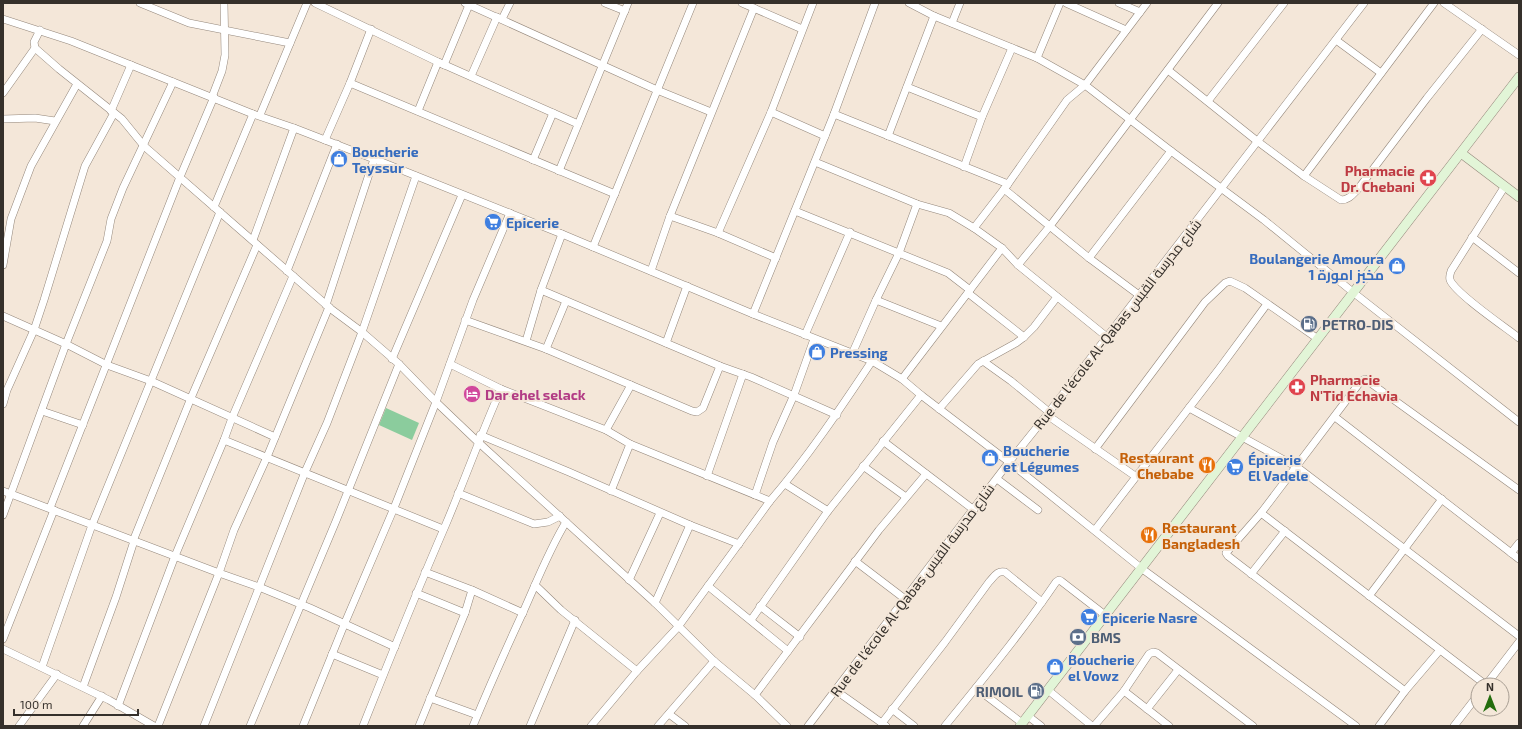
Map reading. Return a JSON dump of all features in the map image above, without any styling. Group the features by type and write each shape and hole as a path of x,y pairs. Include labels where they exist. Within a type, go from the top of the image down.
{"street":[{"path":"140,3 189,23 290,43"},
{"path":"3,639 83,425 180,177 213,97 222,71 225,55 224,3"},
{"path":"42,667 92,525 151,381 217,209 256,114 290,43 307,3"},
{"path":"315,3 441,63 578,124"},
{"path":"471,76 500,18 510,3"},
{"path":"605,3 624,11"},
{"path":"559,171 628,3"},
{"path":"593,247 692,3"},
{"path":"742,3 802,29"},
{"path":"718,233 771,112 813,3"},
{"path":"753,314 834,114 875,3"},
{"path":"910,3 934,16 1037,58 1085,85 1264,220 1354,293 1519,422"},
{"path":"952,23 960,3"},
{"path":"1037,58 1060,3"},
{"path":"1066,3 1126,30"},
{"path":"1118,3 1140,12"},
{"path":"974,228 1006,187 1067,100 1085,85 1147,3"},
{"path":"1018,266 1050,226 1218,3"},
{"path":"1208,101 1284,3"},
{"name":"Rue de l'école Al-Qabas شارع مدرسة القبس","path":"808,726 974,510 1009,462 1048,414 1364,3"},
{"path":"1304,176 1434,3"},
{"path":"1444,3 1519,55"},
{"path":"418,111 467,4 603,64 657,90 711,112"},
{"path":"651,271 670,216 754,8"},
{"path":"888,136 934,16"},
{"path":"3,19 71,41 131,66 337,144 562,234 814,339 872,361 902,379 1009,462 1141,568 1356,726"},
{"path":"325,140 350,83 371,29"},
{"path":"1168,70 1257,141 1304,176 1341,200 1349,198 1358,189 1427,98 1482,29"},
{"path":"40,30 34,42 35,48 77,84 122,119 144,146 327,306 362,332 399,364 436,402 479,439 566,522 655,603 714,661 755,695 787,726"},
{"path":"1336,40 1381,73"},
{"path":"3,93 35,48"},
{"path":"964,167 982,117 1012,48"},
{"path":"3,404 16,368 34,330 85,166 113,112 131,66"},
{"path":"1023,722 1243,438 1519,77"},
{"path":"3,515 66,344 107,241 111,219 173,82"},
{"path":"350,83 614,194"},
{"path":"3,265 11,219 31,166 77,84"},
{"path":"907,87 982,117"},
{"path":"771,112 825,136"},
{"path":"533,160 553,113"},
{"path":"834,114 964,167 1006,187 1089,258 1139,295"},
{"path":"3,119 35,118 56,121"},
{"path":"83,687 116,597 133,541 190,398 255,243 294,128"},
{"path":"287,271 337,144"},
{"path":"1089,258 1171,151"},
{"path":"1461,153 1519,197"},
{"path":"158,726 219,573 234,530 267,457 327,306 374,159"},
{"path":"815,162 917,204 949,213 974,228 1002,248 1018,266 1107,337"},
{"path":"204,726 305,472 327,423 362,332 416,176"},
{"path":"1505,186 1451,271 1449,277 1451,282 1462,294 1519,338"},
{"path":"392,359 462,195"},
{"path":"852,354 899,253 917,204"},
{"path":"795,211 948,273 969,292 1024,336"},
{"path":"303,726 394,508 436,402 465,320 510,213"},
{"path":"670,216 718,233 776,258"},
{"path":"805,335 850,232"},
{"path":"526,341 541,290 562,234"},
{"path":"1472,237 1519,273"},
{"path":"902,379 1002,248"},
{"path":"118,706 175,556 293,276"},
{"path":"1095,449 1205,302 1225,283 1230,281 1237,284 1318,339"},
{"path":"666,343 687,286"},
{"path":"541,290 720,366 794,395 837,415"},
{"path":"939,409 978,364 1016,343 1034,327 1057,297"},
{"path":"876,300 941,326"},
{"path":"546,349 566,301"},
{"path":"1094,530 1189,408 1267,304"},
{"path":"3,316 66,344 107,365 151,381 275,437"},
{"path":"465,320 526,341 697,412 703,408 720,366"},
{"path":"755,495 773,442 794,395 814,339"},
{"path":"591,726 637,671 678,627 770,501 785,484 837,415 872,361"},
{"path":"983,361 1011,381 1048,414 1095,449 1135,476"},
{"path":"250,726 399,364"},
{"path":"450,364 501,389 606,430 630,444 770,501"},
{"path":"707,476 743,374"},
{"path":"1405,690 1226,553 1261,513 1361,381 1365,379 1519,490"},
{"path":"606,430 631,385"},
{"path":"363,726 479,439 501,389"},
{"path":"751,620 828,511 921,395"},
{"path":"1189,408 1297,467 1519,636"},
{"path":"42,411 83,425"},
{"path":"1335,417 1519,559"},
{"path":"479,439 611,491 660,513 739,544"},
{"path":"224,440 443,529"},
{"path":"883,441 974,510"},
{"path":"611,491 630,444"},
{"path":"864,466 906,497"},
{"path":"755,695 855,561 926,474"},
{"path":"996,479 1038,510"},
{"path":"785,484 828,511"},
{"path":"3,491 301,604 344,625 395,647"},
{"path":"458,493 534,524 548,522 560,516"},
{"path":"1369,596 1442,499"},
{"path":"629,580 660,513"},
{"path":"1261,513 1475,677"},
{"path":"473,726 558,534 566,522"},
{"path":"655,603 690,525"},
{"path":"1252,574 1285,531"},
{"path":"1511,553 1519,543"},
{"path":"855,561 905,599"},
{"path":"835,690 884,725 892,709 997,573 1001,571 1005,572 1042,602"},
{"path":"425,572 472,590 523,613"},
{"path":"945,726 976,688 1056,582 1059,580 1105,615"},
{"path":"535,585 637,671"},
{"path":"708,586 788,651"},
{"path":"418,726 465,613 472,590"},
{"path":"416,593 465,613"},
{"path":"760,606 800,636"},
{"path":"530,726 575,620"},
{"path":"1492,677 1519,642"},
{"path":"3,649 102,696 151,725"},
{"path":"1380,726 1405,690 1440,650"},
{"path":"1048,690 1093,726 1124,691 1149,654 1153,652 1157,653 1253,726"},
{"path":"332,654 384,675"},
{"path":"658,726 714,661"},
{"path":"1146,709 1178,670"},
{"path":"20,726 56,674"},
{"path":"976,688 1023,722 1041,726"},
{"path":"1124,691 1169,726"},
{"path":"83,726 102,696"},
{"path":"430,698 477,715"},
{"path":"1454,726 1470,705"},
{"path":"892,709 914,726"},
{"path":"669,714 685,726"}],"green space":[{"path":"386,408 419,423 412,440 379,425"}],"place":[{"name":"Boucherie Teyssur","path":"339,159"},
{"name":"Pharmacie Dr. Chebani","path":"1428,178"},
{"name":"Epicerie","path":"493,222"},
{"name":"Boulangerie Amoura 1 مخبز امورة","path":"1397,266"},
{"name":"PETRO-DIS","path":"1309,324"},
{"name":"Pressing","path":"817,352"},
{"name":"Pharmacie N'Tid Echavia","path":"1297,387"},
{"name":"Dar ehel selack","path":"472,394"},
{"name":"Boucherie et Légumes","path":"990,458"},
{"name":"Restaurant Chebabe","path":"1207,465"},
{"name":"Épicerie El Vadele","path":"1235,467"},
{"name":"Restaurant Bangladesh","path":"1149,535"},
{"name":"Epicerie Nasre","path":"1089,617"},
{"name":"BMS","path":"1078,637"},
{"name":"Boucherie el Vowz","path":"1055,667"},
{"name":"RIMOIL","path":"1036,691"}]}
